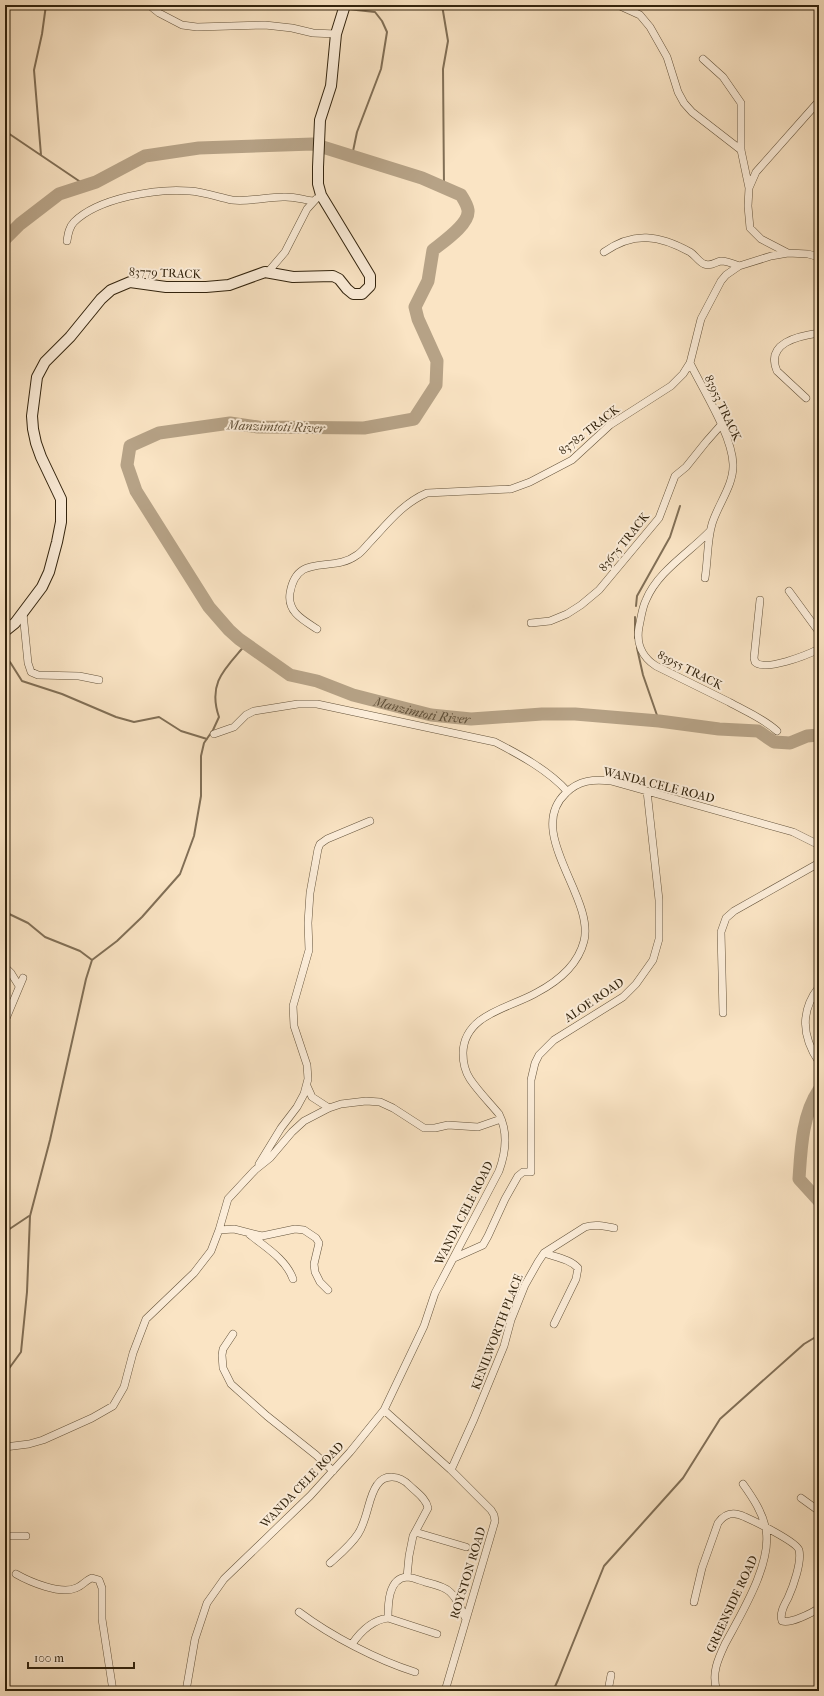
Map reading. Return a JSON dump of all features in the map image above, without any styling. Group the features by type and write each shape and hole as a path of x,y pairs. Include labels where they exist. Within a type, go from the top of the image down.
{"street":[{"path":"150,5 160,13 182,25 197,27 265,25 292,28 313,33 336,34"},
{"path":"618,5 640,15 650,27 667,57 676,87 684,103 692,112 741,150"},
{"name":"83779 TRACK","path":"5,631 16,623 42,587 49,572 57,542 62,510 61,499 36,443 33,428 32,416 35,385 38,374 45,362 70,337 101,299 111,290 130,282 166,287 206,287 229,285 259,273 268,272 293,277 333,276 339,279 353,294 362,294 370,286 370,276 366,269 317,198 320,120 331,86 336,34 344,8"},
{"path":"703,59 723,78 741,103 741,150 749,188 748,206 750,228 761,239 788,253"},
{"path":"749,188 753,178 762,164 819,101"},
{"path":"67,241 69,230 74,222 86,213 102,205 146,193 174,190 190,191 232,200 258,200 284,197 317,198"},
{"path":"268,272 285,252 307,208 317,198"},
{"path":"604,252 622,240 654,237 668,241 689,252 705,264 709,265 721,261 739,266"},
{"name":"83782 TRACK","path":"317,629 300,618 293,611 290,605 289,599 292,584 302,570 313,565 335,564 351,560 360,554 405,506 427,493 511,489 530,482 572,460 610,425 671,386 683,374 690,363 701,320 721,281 726,275 739,266 755,259 788,253 808,254 819,257"},
{"path":"806,398 778,371 775,366 776,354 778,348 784,343 796,338 819,333"},
{"name":"83953 TRACK","path":"690,363 721,425 730,446 733,463 733,472 710,531 706,578"},
{"name":"83675 TRACK","path":"531,623 550,621 566,614 585,602 599,590 659,518 675,476 686,468 721,425"},
{"name":"83955 TRACK","path":"710,531 666,572 645,600 638,634 642,652 648,661 656,666 713,693 756,716 768,723 777,731"},
{"path":"789,591 819,632"},
{"path":"760,600 754,658 757,665 761,666 783,662 819,649"},
{"path":"23,613 28,663 31,672 38,675 79,676 99,680"},
{"path":"214,734 234,727 246,715 254,710 298,704 317,704 495,742 509,748 545,773 567,792"},
{"name":"WANDA CELE ROAD","path":"186,1691 195,1639 203,1613 214,1591 232,1571 310,1496 384,1410 424,1326 435,1293 492,1186 503,1159 505,1142 501,1119 499,1114 469,1078 463,1064 463,1048 467,1036 478,1022 496,1010 535,994 551,984 567,971 575,961 584,941 585,926 581,910 554,842 553,826 555,812 561,797 581,782 597,780 611,781 793,832 819,844"},
{"name":"ALOE ROAD","path":"454,1258 483,1245 505,1198 518,1176 523,1172 531,1172 531,1080 535,1063 539,1055 554,1040 623,997 636,984 653,960 659,939 660,900 647,791"},
{"path":"255,1170 281,1128 297,1107 307,1086 308,1072 294,1026 293,1006 309,950 308,923 310,893 318,849 320,844 327,839 370,821"},
{"path":"724,1013 721,932 726,918 734,911 819,863"},
{"path":"5,967 11,973 19,986"},
{"path":"5,1021 14,1003 23,978"},
{"path":"819,987 809,1001 805,1032 809,1046 819,1062"},
{"path":"307,1086 312,1097 329,1108"},
{"path":"5,1447 29,1444 43,1440 92,1418 113,1406 124,1387 133,1353 146,1319 194,1273 211,1251 228,1199 255,1170 270,1158 292,1132 304,1121 317,1113 341,1104 366,1101 380,1102 400,1111 420,1126 429,1129 448,1125 478,1127 501,1119"},
{"name":"KENILWORTH PLACE","path":"451,1470 504,1346 511,1320 525,1285 544,1253 585,1227 591,1225 601,1225 614,1228"},
{"path":"219,1230 234,1229 262,1236 299,1228 312,1234 319,1243 314,1264 315,1272 320,1282 328,1290"},
{"path":"246,1232 284,1263 290,1271 293,1279"},
{"path":"544,1253 571,1263 578,1268 576,1279 554,1324"},
{"path":"233,1334 223,1349 222,1355 223,1368 231,1384 333,1471"},
{"name":"ROYSTON ROAD","path":"384,1410 451,1470 491,1510 495,1521 445,1691"},
{"path":"330,1563 358,1534 364,1525 377,1485 383,1479 391,1477 399,1478 406,1482 427,1503 428,1508 415,1532 410,1550 407,1577"},
{"name":"GREENSIDE ROAD","path":"717,1691 714,1677 715,1668 764,1564 767,1551 766,1529 754,1499 743,1484"},
{"path":"801,1498 819,1511"},
{"path":"694,1602 712,1538 718,1523 723,1517 732,1513 792,1541 799,1550 800,1557 793,1587 781,1616 782,1621 788,1622 819,1608"},
{"path":"415,1532 466,1547"},
{"path":"5,1536 26,1536"},
{"path":"16,1574 37,1583 61,1590 75,1589 92,1578 99,1580 102,1588 102,1619 113,1691"},
{"path":"388,1618 390,1593 397,1581 407,1577 439,1586 449,1591 455,1597 466,1619"},
{"path":"299,1612 311,1621 387,1663 415,1672"},
{"path":"352,1644 371,1624 381,1619 388,1618 437,1634"},
{"path":"608,1691 611,1676"}],"waterway":[{"path":"41,155 34,70 42,34 46,5"},
{"path":"335,5 341,7"},
{"path":"442,5 448,41 443,69 444,187"},
{"path":"347,9 375,12 382,21 387,32 381,69 357,132 352,156"},
{"path":"5,131 85,185"},
{"name":"Manzimtoti River","path":"5,239 20,224 59,194 96,182 145,156 199,148 313,144 422,178 461,195 468,210 465,221 449,238 433,250 428,281 415,307 418,319 437,361 436,385 414,419 364,428 258,427 230,423 159,433 130,446 127,465 136,491 209,607 239,639 290,675 317,681 353,695 431,715 471,719 542,714 575,714 659,721 719,729 758,731 774,742 790,743 807,736 819,735"},
{"path":"636,606 637,596 670,537 680,506"},
{"path":"635,617 635,638"},
{"path":"5,1374 21,1352 27,1292 30,1216 50,1140 86,979 92,960 117,941 142,917 180,874 194,836 201,796 201,756 204,743 213,730 219,717 215,694 217,685 220,676 246,644"},
{"path":"637,648 643,675 659,721"},
{"path":"10,662 22,681 62,694 116,717 134,722 159,717 181,731 207,739"},
{"path":"5,912 28,923 45,937 80,951 92,960"},
{"name":"Manzimtoti River","path":"819,1090 809,1110 803,1133 799,1179 819,1201"},
{"path":"5,1232 29,1216"},
{"path":"553,1691 604,1566 683,1478 720,1419 804,1344 819,1335"}]}
